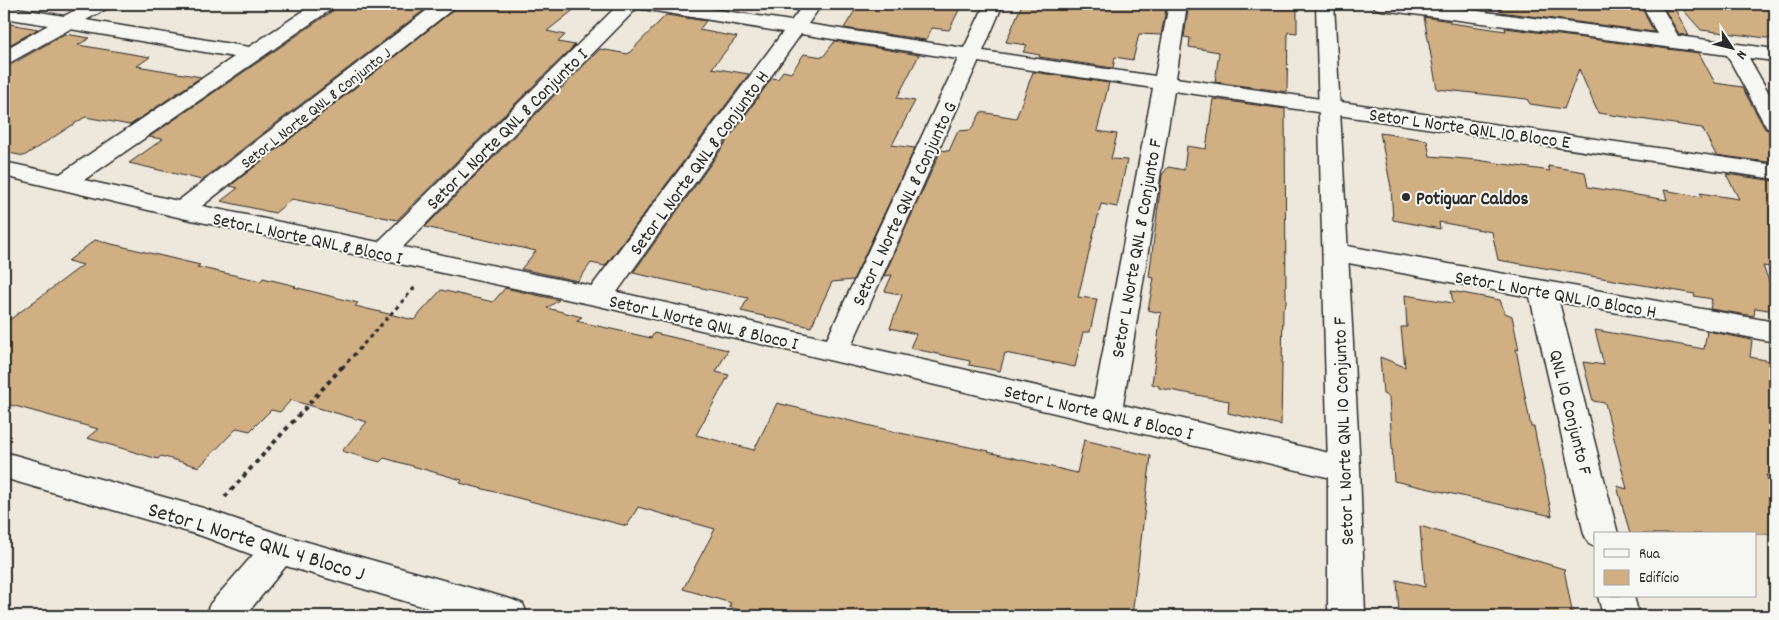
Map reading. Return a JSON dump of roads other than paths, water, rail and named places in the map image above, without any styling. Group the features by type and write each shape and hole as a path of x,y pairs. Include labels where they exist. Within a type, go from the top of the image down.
{"street":[{"path":"6,13 27,4"},
{"path":"4,58 101,4"},
{"path":"62,182 326,4"},
{"name":"Setor L Norte QNL 8 Conjunto J","path":"182,210 447,4"},
{"name":"Setor L Norte QNL 8 Conjunto I","path":"383,252 630,4"},
{"name":"Setor L Norte QNL 10 Bloco E","path":"643,4 970,55 1775,172"},
{"name":"Setor L Norte QNL 8 Conjunto H","path":"599,297 813,4"},
{"name":"Setor L Norte QNL 8 Conjunto G","path":"835,351 994,4"},
{"name":"Setor L Norte QNL 8 Conjunto F","path":"1107,412 1178,4"},
{"name":"Setor L Norte QNL 10 Conjunto F","path":"1325,4 1344,468 1345,613"},
{"path":"1382,4 1470,10 1775,55"},
{"path":"1651,4 1670,40"},
{"path":"6,13 251,54"},
{"path":"1734,49 1775,123"},
{"name":"Setor L Norte QNL 8 Bloco I","path":"4,169 182,210 599,297 1107,412 1344,468"},
{"name":"Setor L Norte QNL 10 Bloco H","path":"1336,253 1775,332"},
{"name":"QNL 10 Conjunto F","path":"1542,290 1601,532"},
{"name":"Setor L Norte QNL 4 Bloco J","path":"4,465 203,522 279,549 510,616"},
{"path":"223,616 279,549"},
{"path":"1616,598 1621,616"}],"place":[{"name":"Potiguar Caldos","path":"1406,197"}]}
